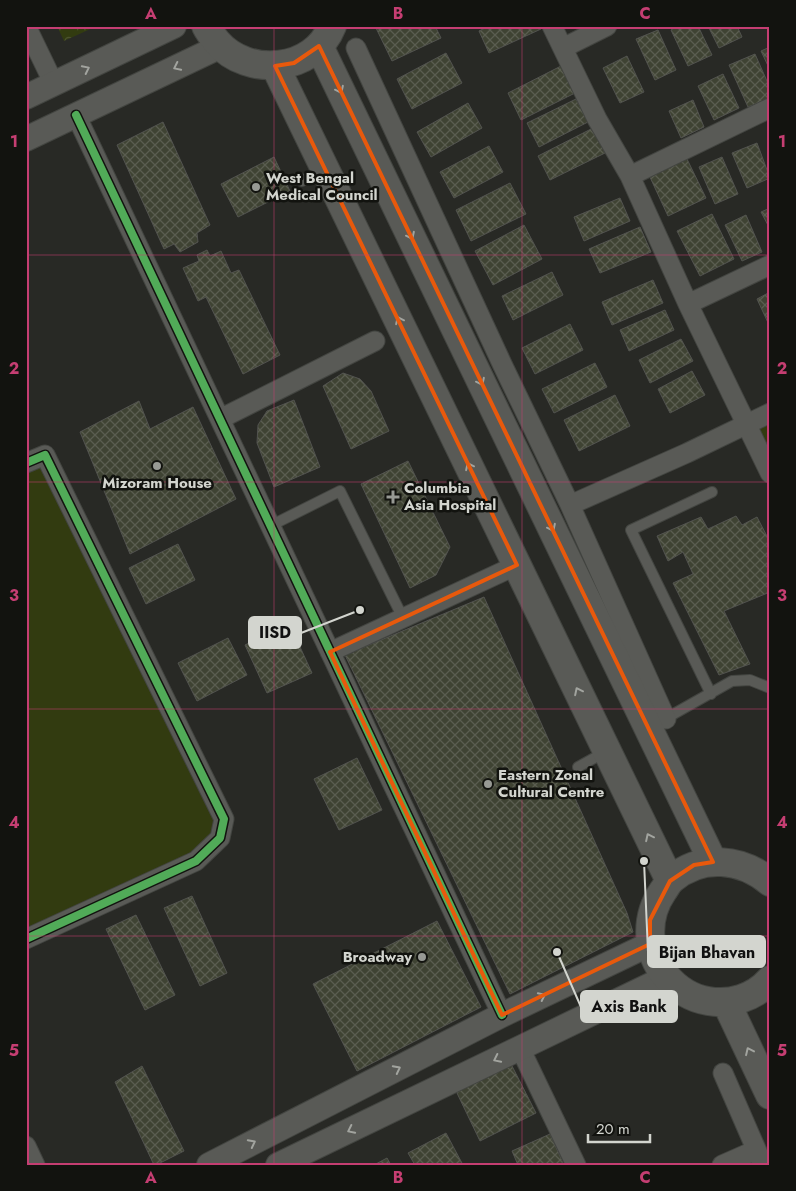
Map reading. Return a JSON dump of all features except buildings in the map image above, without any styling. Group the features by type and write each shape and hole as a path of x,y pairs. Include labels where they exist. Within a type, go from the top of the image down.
{"main road":[{"path":"214,36 224,50 246,62 270,67 294,62 314,51 326,36 657,723 713,862"},
{"path":"275,66 314,175 517,564 670,881"},
{"path":"769,984 744,998 726,1002 720,1003 696,998 674,986 658,967 650,944 650,920 659,897 670,881 694,865 713,862 737,863 760,874 770,882"},
{"path":"726,1002 770,1095"}],"street":[{"path":"26,26 54,84"},
{"path":"26,97 174,26"},
{"path":"552,26 597,119 630,176 688,304 770,472"},
{"path":"563,48 607,26"},
{"path":"26,139 76,115 214,36"},
{"path":"356,48 503,366 570,505 657,723"},
{"path":"630,176 770,108"},
{"path":"76,115 502,1015"},
{"path":"688,304 770,265"},
{"path":"220,419 375,341"},
{"path":"570,505 687,453 770,413"},
{"path":"26,463 45,455 224,819 220,838 196,861 26,939"},
{"path":"330,652 517,564"},
{"path":"209,1165 502,1015 650,944"},
{"path":"278,1165 667,978"},
{"path":"520,1048 576,1165"},
{"path":"722,1165 760,1157 723,1073"},
{"path":"26,1146 35,1165"}],"lane":[{"path":"270,526 340,491 403,618"},
{"path":"711,694 631,530 712,492"},
{"path":"657,723 732,681 750,680 770,688"},
{"path":"578,767 607,751"}],"highlighted area":[{"path":"319,46 713,862 694,865 670,881 650,920 650,944 502,1015 330,652 517,565 275,66 294,63"}],"green space":[{"path":"57,26 97,26 64,41"},
{"path":"770,423 770,479 748,434"},
{"path":"41,464 214,817 212,835 192,855 26,936 26,471"}],"cycle path":[{"path":"76,115 502,1015"},
{"path":"26,463 45,455 224,819 220,838 196,861 26,939"}],"place":[{"name":"West Bengal Medical Council","path":"256,187"},
{"name":"Mizoram House","path":"157,466"},
{"name":"Columbia Asia Hospital","path":"393,497"},
{"name":"IISD","path":"360,610"},
{"name":"Eastern Zonal Cultural Centre","path":"488,784"},
{"name":"Bijan Bhavan","path":"644,861"},
{"name":"Axis Bank","path":"557,952"},
{"name":"Broadway","path":"422,957"}]}
